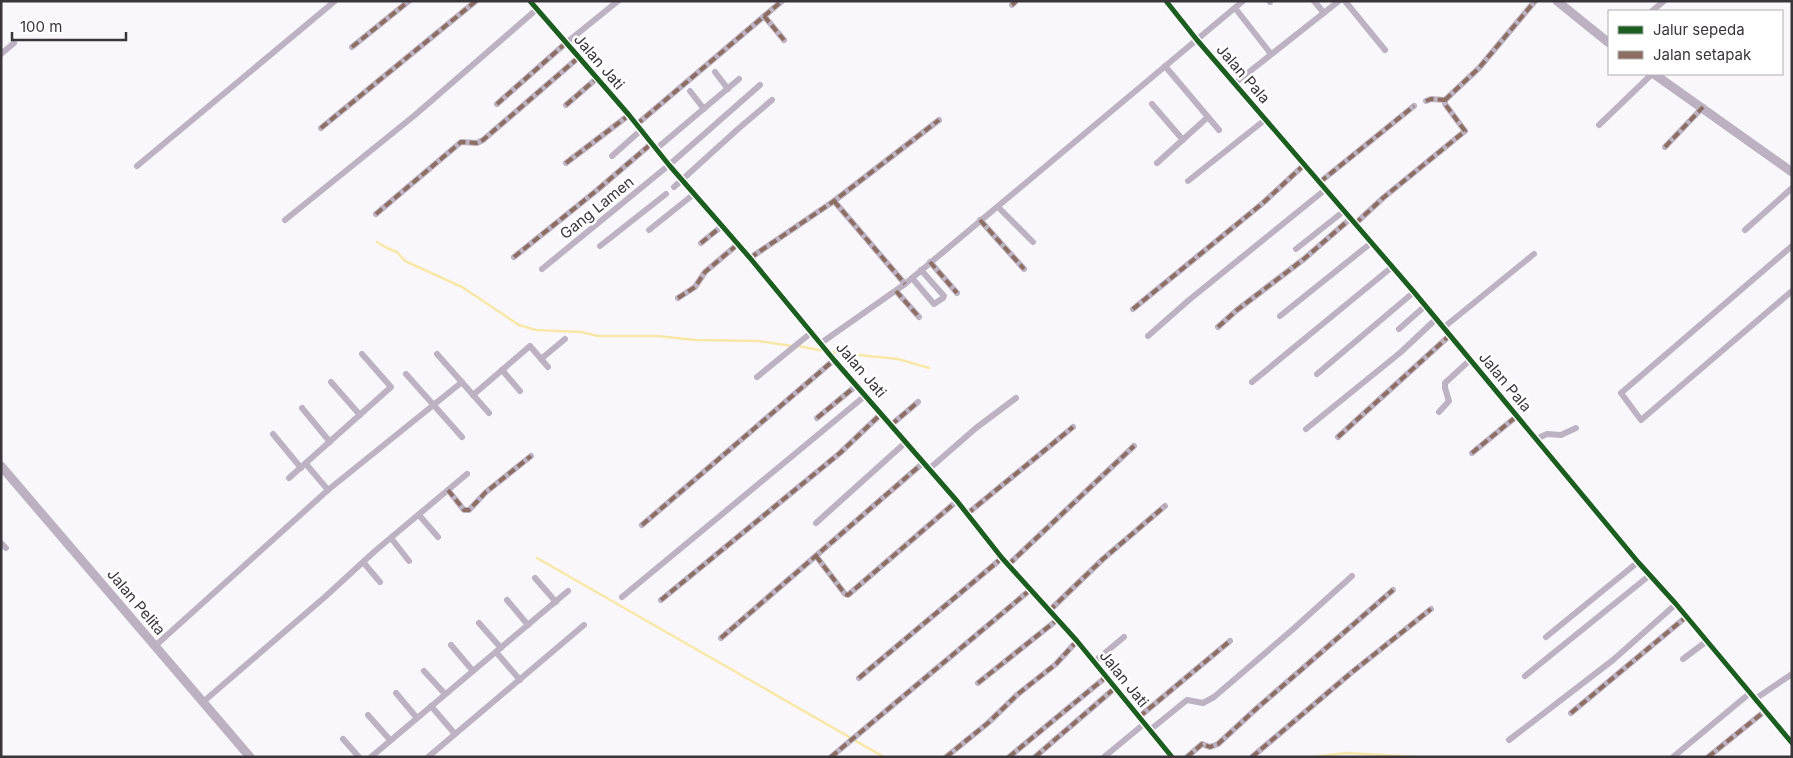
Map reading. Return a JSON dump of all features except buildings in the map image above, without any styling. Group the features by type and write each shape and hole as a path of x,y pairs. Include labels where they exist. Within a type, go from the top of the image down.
{"street":[{"path":"137,166 335,1"},
{"path":"352,47 409,1"},
{"path":"321,128 476,1"},
{"name":"Jalan Jati","path":"530,1 957,501 1002,558 1077,641 1172,757"},
{"path":"497,104 566,43 618,1"},
{"path":"612,156 638,128 782,1"},
{"name":"Jalan Pala","path":"1166,1 1197,40 1414,292 1638,562 1676,604 1792,743"},
{"path":"823,346 912,278 1243,1"},
{"path":"1314,1 1324,13"},
{"path":"1235,83 1340,1"},
{"path":"1345,1 1385,50"},
{"path":"1426,101 1431,99 1444,100 1479,68 1534,1"},
{"path":"1653,10 1664,1"},
{"path":"1563,3 1608,42"},
{"path":"1235,8 1271,54"},
{"path":"285,220 415,115 537,9"},
{"path":"764,16 784,40"},
{"path":"1,54 14,43"},
{"path":"376,214 461,142 476,143 483,140 578,58"},
{"path":"1165,66 1220,130"},
{"path":"715,72 728,89"},
{"path":"1599,125 1652,75"},
{"path":"1655,75 1703,107 1792,172"},
{"path":"566,105 596,79"},
{"path":"514,257 739,79"},
{"name":"Gang Lamen","path":"542,270 669,165 760,86"},
{"path":"690,91 704,108"},
{"path":"674,187 772,100"},
{"path":"1218,327 1465,131 1444,100"},
{"path":"1152,104 1183,140"},
{"path":"1320,182 1414,106"},
{"path":"1665,146 1703,107"},
{"path":"566,163 629,115"},
{"path":"1157,163 1208,117"},
{"path":"1188,181 1266,119"},
{"path":"750,258 834,200 939,120"},
{"path":"1133,309 1263,203 1304,164"},
{"path":"1745,230 1792,188"},
{"path":"1148,336 1189,300 1326,189"},
{"path":"600,246 666,194"},
{"path":"649,230 694,194"},
{"path":"834,200 904,284"},
{"path":"998,207 1033,242"},
{"path":"1296,249 1344,211"},
{"path":"980,220 1024,269"},
{"path":"701,243 722,226"},
{"path":"1280,316 1371,243"},
{"path":"678,298 695,287 705,272 738,244"},
{"path":"1792,246 1621,393 1641,420 1792,291"},
{"path":"1443,328 1534,254"},
{"path":"930,262 957,293"},
{"path":"1252,382 1392,267"},
{"path":"912,278 934,304 943,298 944,296 921,270"},
{"path":"896,291 919,317"},
{"path":"1317,374 1414,292"},
{"path":"1399,329 1425,306"},
{"path":"1306,429 1401,352 1436,319"},
{"path":"757,377 812,332"},
{"path":"1338,437 1449,336"},
{"path":"541,359 565,339"},
{"path":"474,395 530,346 548,367"},
{"path":"289,478 391,387 362,354"},
{"path":"437,354 489,412"},
{"path":"642,525 833,358"},
{"path":"1439,412 1449,401 1445,388 1446,384 1470,360"},
{"path":"502,370 520,391"},
{"path":"406,374 462,436"},
{"path":"331,382 360,415"},
{"path":"156,646 328,490 462,382"},
{"path":"817,418 857,385"},
{"path":"622,597 866,395"},
{"path":"929,469 976,428 1016,398"},
{"path":"891,425 918,402"},
{"path":"302,408 330,442"},
{"path":"661,600 840,453 882,413"},
{"path":"1472,453 1517,416"},
{"path":"967,514 1072,427"},
{"path":"1536,439 1547,434 1561,435 1576,428"},
{"path":"273,434 328,490"},
{"path":"816,523 906,442"},
{"path":"1008,565 1134,446"},
{"path":"448,490 464,510 469,510 486,492 531,456"},
{"path":"722,638 924,463"},
{"name":"Jalan Pelita","path":"1,466 250,757"},
{"path":"203,702 466,474"},
{"path":"816,556 845,594 848,595 957,501"},
{"path":"1049,611 1103,560 1165,506"},
{"path":"419,515 438,536"},
{"path":"391,538 409,561"},
{"path":"859,678 1002,558"},
{"path":"363,562 380,582"},
{"path":"1546,637 1638,562"},
{"path":"1525,676 1650,575"},
{"path":"1150,730 1187,700 1203,703 1214,696 1352,576"},
{"path":"535,578 556,602"},
{"path":"831,757 1030,590"},
{"path":"1187,757 1202,744 1210,747 1218,744 1393,590"},
{"path":"371,757 568,591"},
{"path":"507,600 528,625"},
{"path":"1509,740 1613,660 1676,604"},
{"path":"1252,757 1394,637 1431,609"},
{"path":"1571,713 1686,617"},
{"path":"978,683 1057,620"},
{"path":"480,623 520,680"},
{"path":"428,757 584,625"},
{"path":"1094,662 1124,637"},
{"path":"946,757 988,723 1018,694 1056,664 1077,641"},
{"path":"1139,717 1230,641"},
{"path":"1683,659 1707,641"},
{"path":"451,646 473,671"},
{"path":"424,671 445,694"},
{"path":"1755,699 1792,674"},
{"path":"1008,757 1106,677"},
{"path":"1035,757 1115,688"},
{"path":"396,692 417,718"},
{"path":"1673,757 1750,693"},
{"path":"431,706 456,734"},
{"path":"1708,757 1766,711"},
{"path":"368,715 390,740"},
{"path":"1104,757 1144,724"},
{"path":"343,739 359,757"}],"waterway":[{"path":"377,242 397,252 405,261 462,287 519,325 536,330 581,332 598,336 657,336 696,340 758,341 792,346"},
{"path":"798,346 824,351"},
{"path":"830,352 898,359 929,368"},
{"path":"537,558 884,757"},
{"path":"1313,757 1346,753 1419,757"}],"marked path":[{"path":"352,47 409,1"},
{"path":"321,128 476,1"},
{"path":"636,125 782,1"},
{"path":"1012,5 1016,1"},
{"path":"1445,100 1479,68 1535,1"},
{"path":"764,16 784,40"},
{"path":"497,104 566,43"},
{"path":"376,214 461,142 477,143 483,140 578,58"},
{"path":"566,105 596,79"},
{"path":"1426,101 1431,99 1445,100"},
{"path":"1355,224 1383,198 1465,131 1445,104 1445,100"},
{"path":"1320,182 1414,106"},
{"path":"1665,147 1703,107"},
{"path":"566,163 629,115"},
{"path":"750,258 834,201 939,120"},
{"path":"514,257 651,144"},
{"path":"1133,309 1263,203 1305,164"},
{"path":"834,201 905,284"},
{"path":"1218,327 1237,310 1304,259 1350,219"},
{"path":"980,220 1024,269"},
{"path":"701,243 722,226"},
{"path":"678,298 695,287 705,272 738,244"},
{"path":"930,262 957,293"},
{"path":"896,291 919,317"},
{"path":"1338,437 1449,336"},
{"path":"642,525 834,360"},
{"path":"817,418 857,385"},
{"path":"891,425 918,402"},
{"path":"661,600 840,453 882,413"},
{"path":"1472,453 1517,416"},
{"path":"967,514 1073,427"},
{"path":"1008,565 1134,446"},
{"path":"448,490 464,510 469,510 486,492 531,456"},
{"path":"721,638 923,463"},
{"path":"816,556 845,594 848,595 957,501"},
{"path":"1049,611 1103,559 1165,506"},
{"path":"859,678 1002,558"},
{"path":"831,757 1030,590"},
{"path":"1187,757 1202,744 1210,747 1218,744 1393,590"},
{"path":"1252,757 1351,673 1431,609"},
{"path":"1571,713 1686,617"},
{"path":"978,683 1057,620"},
{"path":"946,757 988,723 1018,694 1056,664 1077,641"},
{"path":"1139,717 1230,641"},
{"path":"1009,757 1106,677"},
{"path":"1035,757 1115,688"},
{"path":"1708,757 1765,711"}],"cycle path":[{"path":"530,1 629,115 834,360 957,501 1002,558 1077,641 1172,757"},
{"path":"1166,1 1197,40 1414,292 1638,562 1676,604 1792,743"}]}
